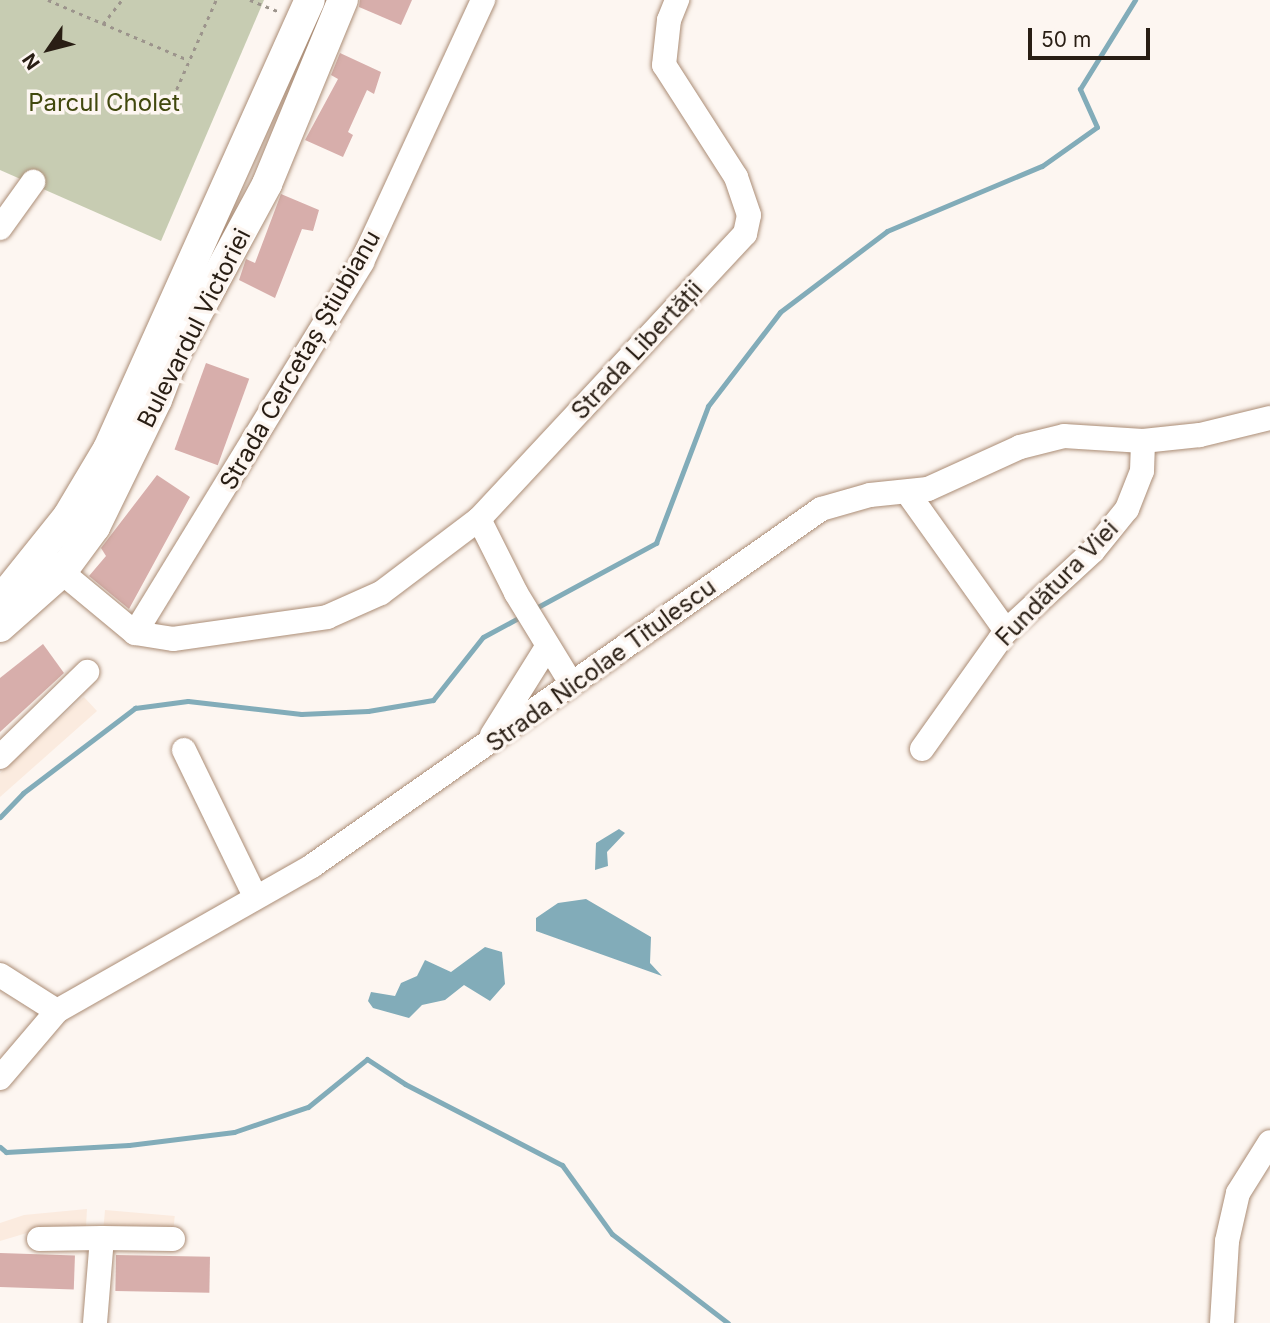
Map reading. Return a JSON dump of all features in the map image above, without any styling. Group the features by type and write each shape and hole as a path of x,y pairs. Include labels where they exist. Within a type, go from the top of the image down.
{"main road":[{"name":"Bulevardul Victoriei","path":"0,601 95,527 158,400 173,358 267,184 343,0"},
{"name":"Bulevardul Victoriei","path":"0,627 50,563 68,516 108,449 306,10"}],"street":[{"name":"Strada Cercetaș Știubianu","path":"135,634 362,262 483,0"},
{"name":"Strada Libertății","path":"135,634 173,639 327,617 381,593 479,519 745,234 749,215 736,177 664,65 668,20 677,0"},
{"path":"0,228 33,182"},
{"name":"Strada Nicolae Titulescu","path":"0,1078 57,1010 312,866 484,748 572,683 821,509 870,495 928,489 1020,447 1064,436 1143,441 1200,435 1270,418"},
{"name":"Fundătura Viei","path":"922,749 1006,631 1093,551 1127,509 1142,471 1143,441"},
{"path":"907,492 1006,631"},
{"path":"479,519 516,593 547,647 572,683"},
{"path":"50,563 135,634"},
{"path":"484,748 547,647"},
{"path":"0,757 87,672"},
{"path":"184,750 255,897"},
{"path":"0,975 57,1010"},
{"path":"1222,1323 1227,1241 1238,1193 1270,1142"},
{"path":"95,1323 102,1238"},
{"path":"39,1239 173,1239"}],"path":[{"path":"48,0 189,60"},
{"path":"103,24 122,0"},
{"path":"173,97 216,0"},
{"path":"250,0 306,10"}],"shaded area":[{"path":"84,697 97,711 0,797 0,773"},
{"path":"87,1209 86,1227 37,1230 0,1241 0,1223 24,1215"},
{"path":"105,1210 175,1216 173,1234 103,1228"}],"green space":[{"name":"Parcul Cholet","path":"0,0 264,0 161,241 0,170"}],"water":[{"path":"619,829 625,833 607,852 608,866 595,870 596,843"},
{"path":"586,899 651,937 650,963 662,976 536,931 536,918 558,903"},
{"path":"485,947 502,952 505,984 490,1001 464,985 445,1000 422,1005 409,1018 373,1008 368,1001 371,992 395,996 401,983 417,976 425,960 451,972"}],"building":[{"path":"360,0 412,0 401,25 359,7"},
{"path":"340,53 381,72 374,94 367,90 348,132 353,135 343,157 305,140 338,79 331,75"},
{"path":"281,194 319,210 313,231 302,229 275,298 239,280 246,259 255,263"},
{"path":"206,363 249,379 218,465 175,449"},
{"path":"157,475 190,497 129,609 89,576 106,556 101,548"},
{"path":"43,644 64,673 0,732 0,678"},
{"path":"0,1253 75,1256 74,1290 0,1287"},
{"path":"116,1255 210,1257 209,1293 115,1291"}],"waterway":[{"path":"534,609 656,543 708,406 780,312 887,231 1042,166 1097,127 1080,89 1135,0"},
{"path":"0,817 23,793 135,708 188,701 301,714 368,711 433,700 483,637 522,616"},
{"path":"0,1147 6,1152 129,1145 234,1132 308,1107 367,1059 405,1084 562,1165 612,1234 728,1323"}]}
